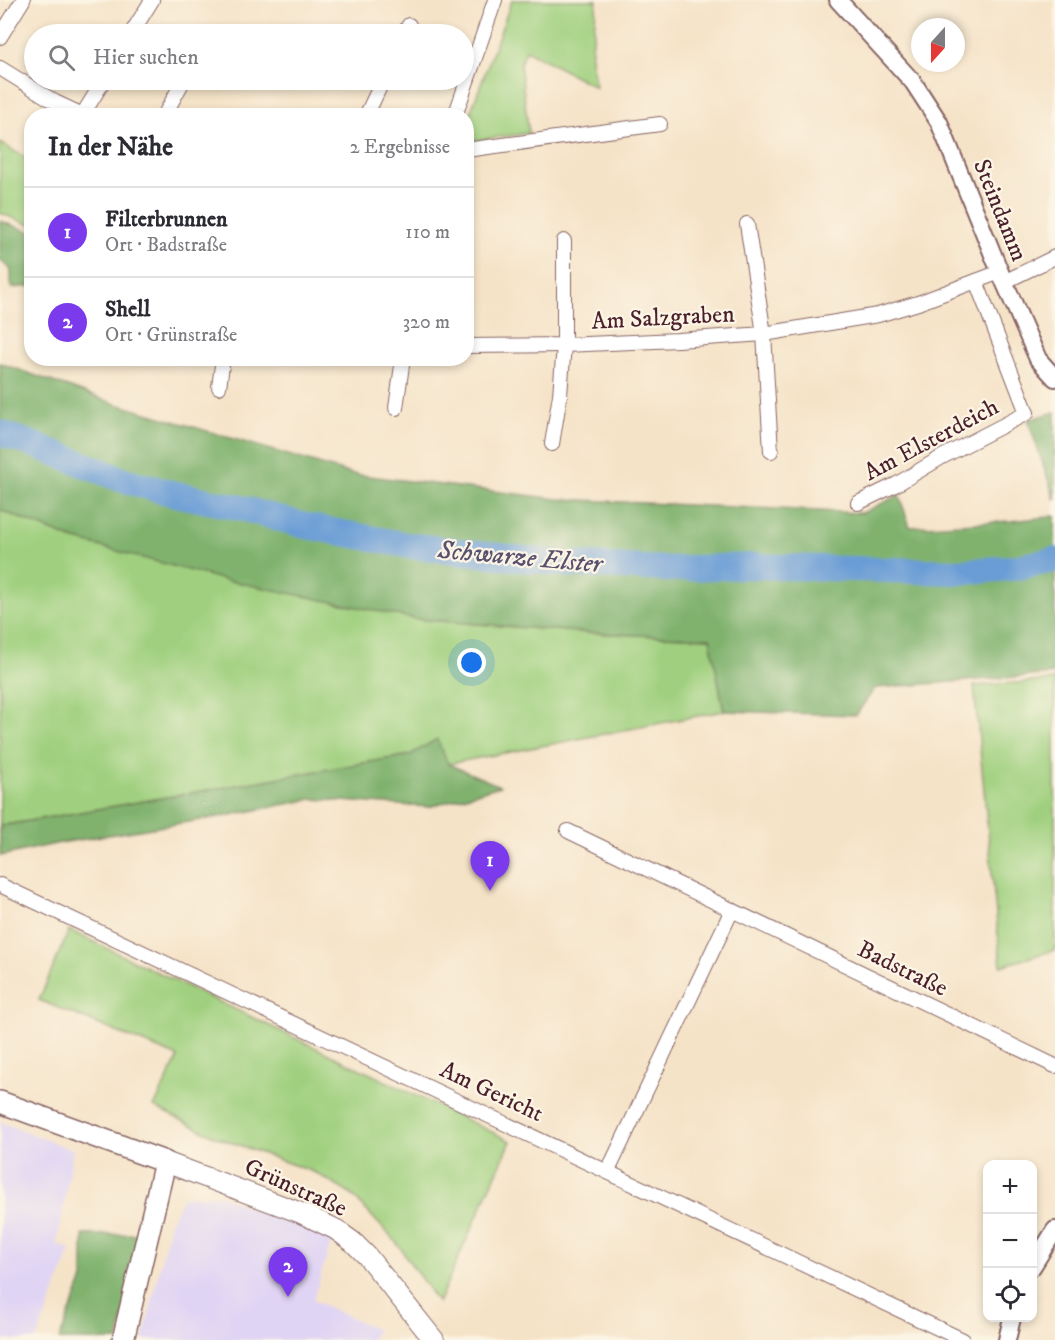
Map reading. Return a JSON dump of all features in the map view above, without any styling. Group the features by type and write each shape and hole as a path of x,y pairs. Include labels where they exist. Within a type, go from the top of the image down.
{"main road":[{"path":"0,1102 165,1162 123,1340"},
{"name":"Grünstraße","path":"165,1162 302,1213 335,1229 367,1256 434,1340"}],"street":[{"path":"0,37 23,0"},
{"path":"137,24 152,0"},
{"path":"474,61 495,0"},
{"name":"Steindamm","path":"838,0 913,82 939,122 1002,277 1038,358 1055,378"},
{"path":"0,68 24,83"},
{"path":"36,90 68,108"},
{"path":"88,108 98,90"},
{"path":"168,108 178,90"},
{"path":"370,108 378,90"},
{"path":"458,108 464,90"},
{"path":"474,149 660,124"},
{"name":"Am Salzgraben","path":"747,224 764,334 771,452"},
{"name":"Am Salzgraben","path":"552,444 560,395 564,345 564,241"},
{"name":"Am Salzgraben","path":"474,346 564,345 764,334 878,315 976,281 1002,277 1055,257"},
{"name":"Am Elsterdeich","path":"858,503 1028,412 976,281"},
{"path":"219,387 222,366"},
{"path":"396,408 402,366"},
{"name":"Badstraße","path":"568,831 1055,1066"},
{"name":"Am Gericht","path":"0,885 963,1340"},
{"path":"608,1171 732,910"},
{"path":"1037,1259 1055,1230"},
{"path":"1007,1340 1011,1322"}],"shaded area":[{"path":"0,1122 73,1150 57,1244 71,1250 36,1340 0,1340"},
{"path":"217,1195 333,1236 313,1300 377,1330 371,1340 143,1340 170,1223 183,1197"}],"green space":[{"path":"512,0 597,0 591,59 596,87 526,50 520,64 529,133 474,141 474,108 472,108"},
{"path":"0,143 24,157 24,222 0,213"},
{"path":"0,221 24,230 24,287 11,288 11,270 0,260"},
{"path":"0,363 113,403 352,474 558,499 862,513 899,495 910,527 1010,521 1055,515 1055,674 875,688 856,715 724,711 710,638 591,633 416,619 225,580 72,539 0,510"},
{"path":"1055,412 1055,500 1028,420"},
{"path":"0,510 72,539 416,619 591,633 710,638 724,711 448,764 437,740 410,755 0,826"},
{"path":"1055,680 1055,950 1001,966 974,686"},
{"path":"437,739 448,764 500,786 429,807 312,799 60,843 0,856 0,826 410,755"},
{"path":"69,930 511,1141 438,1303 396,1242 352,1195 316,1173 214,1136 154,1107 178,1057 39,1000"},
{"path":"143,1234 118,1340 59,1340 83,1279 83,1235"}],"waterway":[{"name":"Schwarze Elster","path":"0,433 123,480 306,526 406,545 565,564 666,569 752,566 957,572 1012,568 1055,560"}],"place":[{"name":"Filterbrunnen","path":"490,891"},
{"name":"Shell","path":"288,1297"}]}
